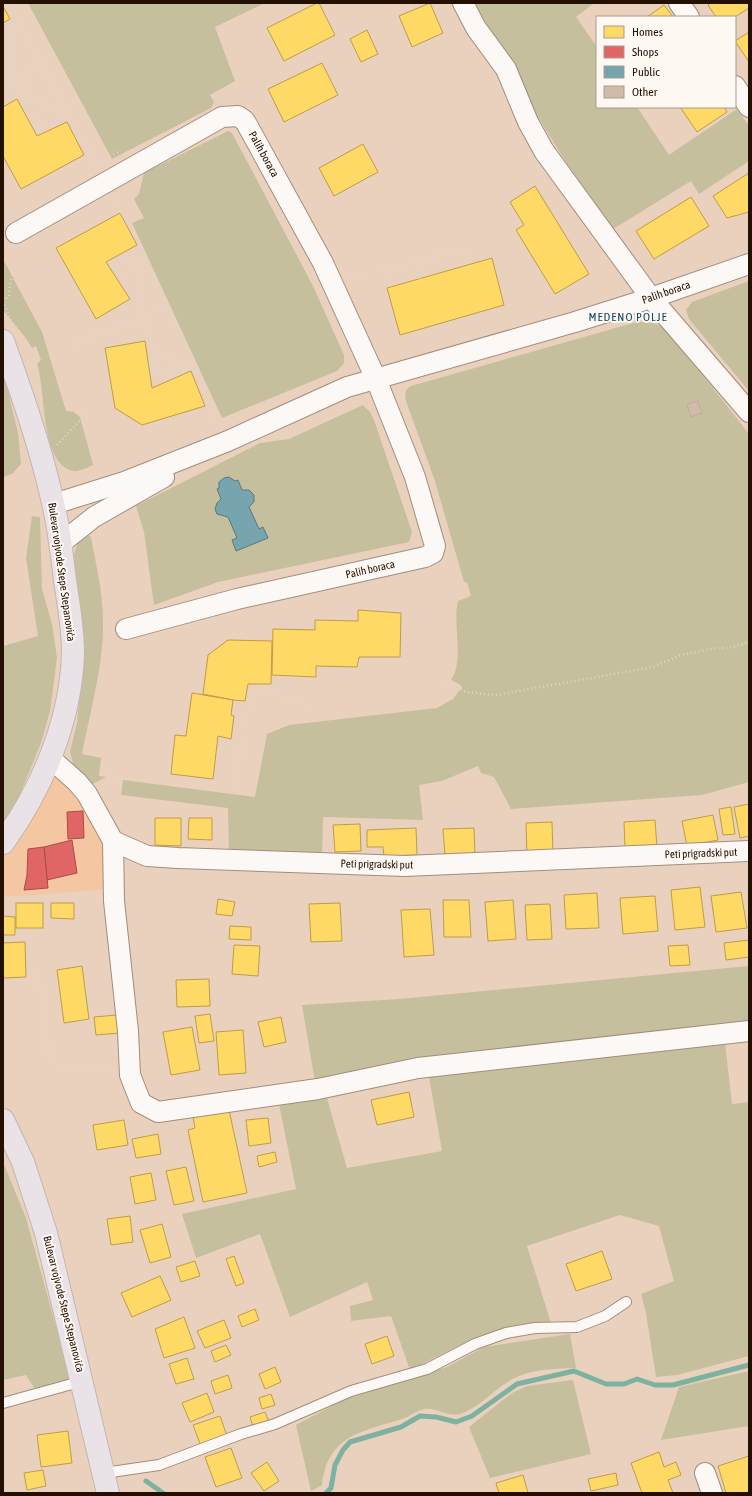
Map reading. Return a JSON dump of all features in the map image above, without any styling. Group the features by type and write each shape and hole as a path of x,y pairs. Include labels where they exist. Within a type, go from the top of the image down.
{"main road":[{"name":"Bulevar vojvode Stepe Stepanovića","path":"3,341 24,398 54,504 72,633 73,654 68,698 50,758 36,791 3,844"},
{"name":"Bulevar vojvode Stepe Stepanovića","path":"3,1120 23,1162 38,1206 83,1381 106,1483"}],"street":[{"path":"463,3 476,28 506,69 528,122 544,151 651,298 749,412"},
{"path":"679,3 688,16"},
{"path":"736,88 749,107"},
{"name":"Palih boraca","path":"16,233 222,118 238,116 245,121 253,132 333,284 376,379 415,477 435,546 433,553 425,557 237,599 126,629"},
{"name":"Palih boraca","path":"54,504 124,482 224,433 347,387 651,298 749,264"},
{"name":"Palih boraca","path":"60,544 94,518 224,433"},
{"path":"50,758 78,782 87,794 113,841 114,901 128,1031 130,1075 141,1103 158,1112 318,1089 418,1068 749,1031"},
{"name":"Peti prigradski put","path":"113,841 147,856 405,866 749,851"},
{"path":"705,1473 712,1493"}],"lane":[{"path":"106,1483 241,1434 275,1424 351,1391 427,1369 475,1344 506,1333 534,1328 577,1327 605,1316 626,1302"},
{"path":"3,1403 83,1381"}],"path":[{"path":"3,27 16,20 99,171"},
{"path":"11,23 16,81 64,118"},
{"path":"3,58 40,129 69,116"},
{"path":"3,88 42,66"},
{"path":"113,198 143,249 224,433"},
{"path":"333,284 468,247 473,264"},
{"path":"143,249 116,263 148,331 159,375 193,364"},
{"path":"136,253 138,309"},
{"path":"416,262 420,279"},
{"path":"386,270 391,288"},
{"path":"3,301 10,296 10,284 13,273"},
{"path":"72,344 142,317 167,304"},
{"path":"148,331 176,369"},
{"path":"54,448 88,412"},
{"path":"447,681 466,692 496,695 653,667 681,655 716,648 729,648 749,642"},
{"path":"234,790 246,713 254,694 270,691 311,710"},
{"path":"37,971 50,1063 130,1075"}],"shaded area":[{"path":"28,3 265,3 215,27 235,81 210,95 214,102 211,108 112,159"},
{"path":"468,3 594,3 576,17 596,46 596,108 638,108 669,155 737,109 749,126 749,161 699,194 691,181 613,229 564,159"},
{"path":"228,131 232,133 313,286 344,355 344,363 337,371 222,418 132,223 144,218 134,199 139,194 144,173"},
{"path":"3,259 42,332 66,411 74,412 80,417 93,465 85,469 79,471 70,470 60,463 53,452 46,422 40,375 37,364 41,360 36,346 32,348 3,310"},
{"path":"749,281 749,391 689,319 686,310 692,302"},
{"path":"637,322 651,322 665,327 749,434 749,782 702,795 511,809 494,777 481,773 478,766 442,781 419,785 423,820 323,817 322,861 229,854 228,808 121,795 123,780 255,797 267,734 289,725 437,708 453,699 462,687 451,680 455,672 458,652 456,620 458,601 471,596 467,582 464,582 435,481 406,401 406,391 411,386"},
{"path":"3,371 18,433 21,464 12,474 3,477"},
{"path":"363,405 370,412 374,420 412,532 409,542 218,582 154,605 144,532 136,506 260,443 289,439"},
{"path":"32,516 40,517 42,589 52,624 57,658 50,711 41,743 21,792 3,826 3,646 38,636 26,558"},
{"path":"86,534 91,537 101,589 103,610 103,637 99,671 82,754 101,758 99,776 106,777 91,785 74,767 70,752 77,723 84,649 74,555 78,541"},
{"path":"56,770 81,792 104,836 110,889 3,897 3,852"},
{"path":"749,966 749,1022 315,1082 302,1005 399,999"},
{"path":"725,1043 732,1104 749,1102 749,1356 677,1375 656,1377 646,1313 641,1294 674,1281 659,1226 620,1215 527,1246 551,1323 517,1325 476,1337 410,1370 391,1316 351,1321 350,1306 373,1300 367,1282 290,1317 260,1234 196,1258 182,1214 296,1189 279,1104 326,1095 347,1168 442,1151 429,1077"},
{"path":"3,1162 26,1218 72,1385 38,1394 26,1375 3,1380"},
{"path":"570,1334 576,1368 538,1371 520,1376 503,1385 472,1409 460,1414 455,1415 433,1409 424,1409 405,1418 360,1432 349,1438 331,1455 325,1468 322,1485 311,1491 296,1425 343,1400 447,1367 484,1347"},
{"path":"749,1371 749,1426 661,1440 679,1387"},
{"path":"573,1380 591,1454 490,1478 469,1427 512,1393 527,1386"}],"building: Homes":[{"path":"319,3 335,35 284,61 267,28"},
{"path":"430,3 443,33 412,47 399,16"},
{"path":"711,3 748,3 749,8 736,16 715,16 708,5"},
{"path":"664,5 672,16 648,16"},
{"path":"3,6 10,19 3,23"},
{"path":"367,30 378,54 361,62 350,39"},
{"path":"749,32 749,62 736,42 736,40"},
{"path":"322,63 338,95 284,122 268,89"},
{"path":"17,99 37,136 67,122 84,155 21,189 3,156 3,107"},
{"path":"681,108 725,108 727,112 697,132"},
{"path":"363,144 378,172 334,196 319,168"},
{"path":"749,173 749,212 727,218 713,196"},
{"path":"535,186 589,274 555,294 516,230 524,225 510,202"},
{"path":"691,197 709,226 654,259 636,231"},
{"path":"120,213 137,245 106,262 130,299 96,319 56,248"},
{"path":"492,258 504,305 400,335 387,288"},
{"path":"145,341 152,388 191,371 205,406 142,425 115,408 105,348"},
{"path":"358,610 401,613 400,657 359,657 357,667 316,666 316,677 272,675 273,629 315,630 315,620 358,621"},
{"path":"228,640 272,641 271,684 248,684 245,701 203,694 208,655"},
{"path":"192,693 233,700 231,715 234,716 231,739 218,736 213,779 171,774 175,735 186,736"},
{"path":"749,804 749,836 740,838 734,807"},
{"path":"731,807 735,834 723,835 719,809"},
{"path":"713,815 718,840 687,846 682,821"},
{"path":"155,818 181,818 181,846 155,845"},
{"path":"189,818 212,818 212,840 188,839"},
{"path":"655,820 657,847 625,849 624,822"},
{"path":"552,822 553,855 527,856 526,823"},
{"path":"360,824 361,851 335,852 333,825"},
{"path":"416,828 417,855 384,856 383,847 367,847 367,830"},
{"path":"474,828 475,854 445,856 443,829"},
{"path":"700,887 705,927 675,930 671,890"},
{"path":"741,892 747,928 716,932 711,896"},
{"path":"597,893 599,928 566,929 564,895"},
{"path":"655,896 658,931 623,934 620,898"},
{"path":"218,899 235,902 232,916 216,914"},
{"path":"443,900 469,900 471,937 444,937"},
{"path":"513,900 516,939 488,941 485,902"},
{"path":"16,903 43,903 43,928 16,928"},
{"path":"51,903 74,903 74,919 51,918"},
{"path":"340,903 342,941 311,942 309,904"},
{"path":"550,904 552,939 527,940 525,905"},
{"path":"430,909 434,955 404,957 401,910"},
{"path":"3,916 15,917 15,935 3,935"},
{"path":"230,926 251,927 251,940 229,939"},
{"path":"749,940 749,957 726,960 724,943"},
{"path":"25,942 26,977 3,978 3,943"},
{"path":"234,945 260,946 258,976 232,974"},
{"path":"688,945 690,965 670,966 668,946"},
{"path":"82,966 89,1019 64,1023 57,970"},
{"path":"209,979 210,1006 177,1007 176,980"},
{"path":"210,1014 214,1041 199,1043 195,1016"},
{"path":"117,1015 119,1033 96,1035 94,1017"},
{"path":"281,1017 286,1042 264,1047 258,1022"},
{"path":"192,1027 200,1070 171,1075 163,1032"},
{"path":"243,1030 246,1073 219,1075 216,1032"},
{"path":"409,1092 414,1117 377,1125 371,1100"},
{"path":"229,1110 247,1193 203,1202 188,1130 195,1128 193,1117"},
{"path":"268,1118 271,1143 249,1146 246,1120"},
{"path":"124,1120 128,1145 97,1150 93,1125"},
{"path":"158,1134 161,1154 136,1158 132,1139"},
{"path":"275,1152 277,1162 259,1167 257,1156"},
{"path":"186,1167 194,1201 174,1205 166,1171"},
{"path":"151,1173 156,1200 135,1204 130,1177"},
{"path":"130,1216 133,1242 111,1245 107,1219"},
{"path":"162,1224 171,1257 150,1263 140,1230"},
{"path":"602,1251 612,1279 576,1291 566,1264"},
{"path":"234,1256 244,1283 236,1286 226,1259"},
{"path":"195,1261 200,1276 181,1282 176,1267"},
{"path":"160,1276 171,1300 132,1317 121,1293"},
{"path":"255,1309 259,1320 242,1327 238,1316"},
{"path":"184,1317 195,1348 164,1358 155,1329"},
{"path":"224,1320 231,1338 205,1348 197,1331"},
{"path":"387,1336 394,1356 372,1364 365,1344"},
{"path":"226,1345 231,1355 215,1362 211,1351"},
{"path":"187,1358 194,1379 176,1384 169,1364"},
{"path":"275,1367 281,1382 265,1389 259,1374"},
{"path":"228,1375 232,1388 215,1394 211,1381"},
{"path":"207,1393 214,1412 190,1422 182,1403"},
{"path":"271,1394 275,1405 262,1409 259,1398"},
{"path":"265,1412 269,1422 253,1427 250,1417"},
{"path":"220,1416 227,1436 201,1446 193,1425"},
{"path":"68,1431 72,1463 41,1467 37,1435"},
{"path":"231,1448 242,1478 216,1487 205,1457"},
{"path":"659,1452 664,1467 676,1462 681,1475 668,1480 673,1493 642,1493 631,1463"},
{"path":"749,1456 749,1493 726,1493 718,1466"},
{"path":"267,1462 279,1481 264,1491 251,1473"},
{"path":"43,1470 46,1486 27,1490 24,1473"},
{"path":"616,1473 618,1485 591,1491 588,1479"},
{"path":"523,1475 528,1493 499,1493 496,1483"}],"building: Shops":[{"path":"83,811 84,838 68,839 67,812"},
{"path":"72,840 77,873 47,880 44,847"},
{"path":"44,847 48,888 24,890 27,875 28,849"}],"building: Public":[{"path":"229,477 235,481 238,480 242,490 249,490 254,495 254,502 249,507 259,529 263,527 268,538 236,551 232,540 237,538 228,517 217,514 215,509 217,503 221,499 217,489 219,488 219,482 224,478"}],"building: Other":[{"path":"698,401 702,413 691,417 687,404"}],"waterway":[{"path":"326,1493 331,1488 335,1465 343,1450 350,1442 401,1427 420,1416 436,1417 456,1422 472,1416 517,1384 574,1371 606,1384 624,1384 637,1379 655,1385 673,1385 749,1365"},
{"path":"146,1481 163,1493"}],"district":[{"name":"MEDENO POLJE","path":"628,317"}]}
